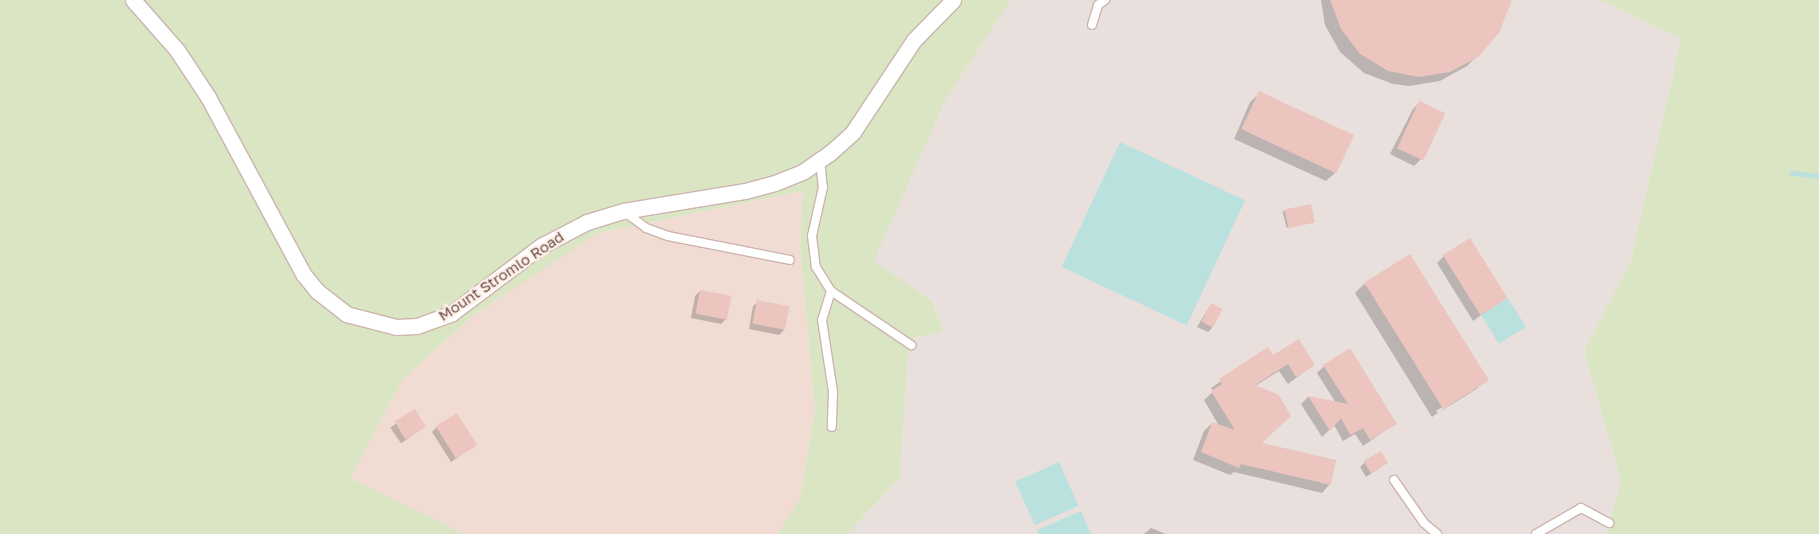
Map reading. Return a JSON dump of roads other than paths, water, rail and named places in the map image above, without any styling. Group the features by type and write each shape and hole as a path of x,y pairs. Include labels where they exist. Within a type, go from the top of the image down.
{"street":[{"name":"Mount Stromlo Road","path":"133,0 177,50 208,97 304,275 317,291 346,314 396,327 435,321 452,313 562,234 623,211 775,183 820,160 853,132 914,40 953,0"}],"lane":[{"path":"1092,25 1098,5 1105,0"},
{"path":"820,160 823,187 812,250 816,267 831,290 911,345"},
{"path":"623,211 646,228 668,236 790,260"},
{"path":"831,290 822,320 833,392 832,427"},
{"path":"1394,480 1424,523 1437,534"},
{"path":"1536,534 1581,508 1610,523"}],"water":[{"path":"1120,142 1245,200 1187,325 1062,267"},
{"path":"1508,298 1526,327 1499,344 1481,315"},
{"path":"1059,462 1079,506 1035,525 1015,482"},
{"path":"1081,511 1091,534 1039,534 1037,530"}],"waterway":[{"path":"1792,173 1819,176"}]}
